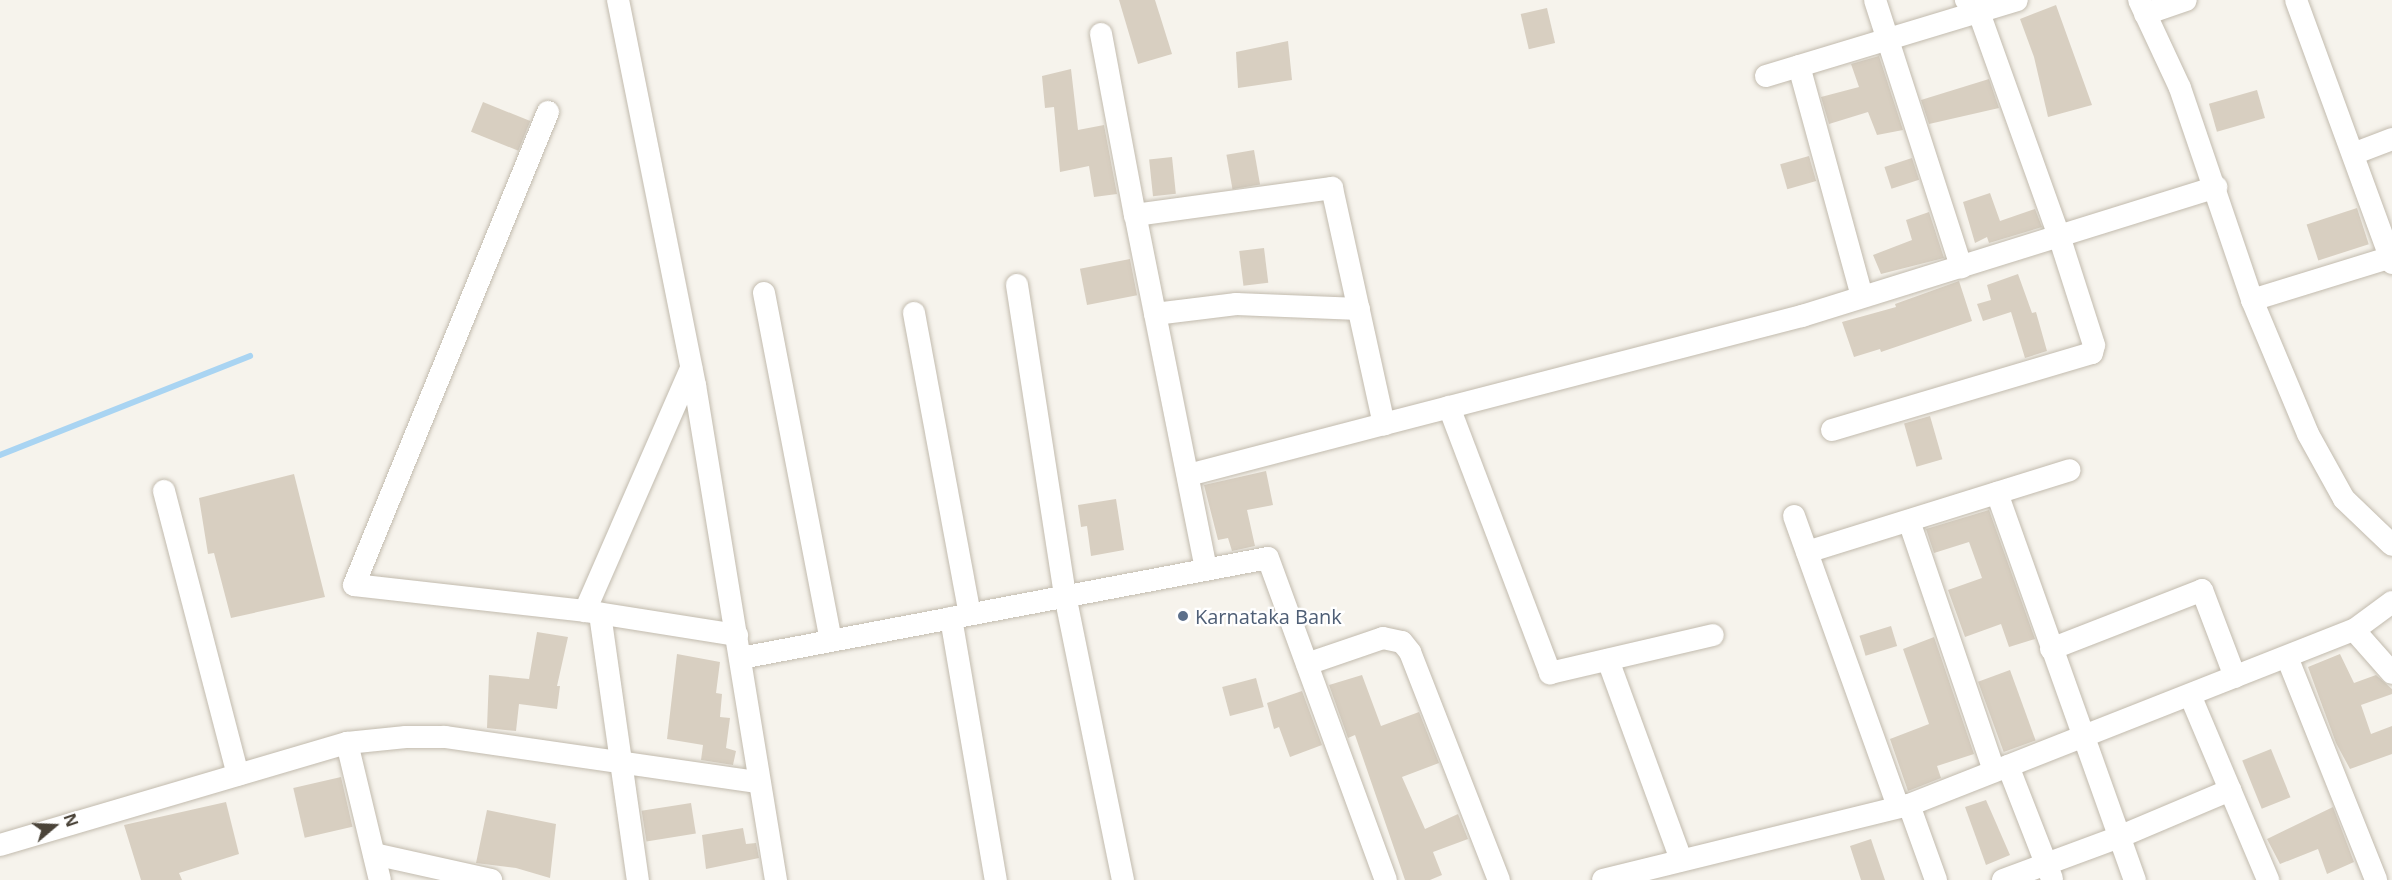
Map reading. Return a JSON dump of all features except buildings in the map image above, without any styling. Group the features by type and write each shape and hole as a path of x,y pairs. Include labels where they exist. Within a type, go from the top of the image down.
{"street":[{"path":"618,0 691,368 741,658 776,880"},
{"path":"1875,0 1961,267"},
{"path":"1766,76 1888,38 1972,6 2017,0"},
{"path":"2186,0 2142,7 2180,88 2216,188 2252,300 2307,434 2344,499 2392,545"},
{"path":"2252,300 2391,259 2296,0"},
{"path":"1832,430 2092,353 2094,345 2059,236 1972,6"},
{"path":"1101,34 1206,569"},
{"path":"1799,66 1863,297"},
{"path":"548,112 354,585 592,613 737,635"},
{"path":"2353,154 2392,139"},
{"path":"1135,215 1332,188 1384,424"},
{"path":"1188,475 1863,297 2216,188"},
{"path":"1017,285 1065,595 1123,880"},
{"path":"764,293 831,641"},
{"path":"1155,314 1236,304 1359,309"},
{"path":"914,313 961,616 996,880"},
{"path":"638,880 621,764 592,613 691,368"},
{"path":"1449,407 1550,673 1713,635"},
{"path":"1807,552 2070,470"},
{"path":"164,491 238,775"},
{"path":"1997,493 2082,737 2135,880"},
{"path":"1794,516 1903,806 1936,880"},
{"path":"1909,521 2001,768 2050,873"},
{"path":"741,658 1268,558 1386,880"},
{"path":"2051,649 2202,590 2235,677"},
{"path":"1603,880 1903,806 2354,630 2392,602"},
{"path":"2354,630 2392,673"},
{"path":"1307,664 1383,638 1402,642 1410,652 1498,880"},
{"path":"2287,657 2376,880"},
{"path":"1608,660 1681,860"},
{"path":"2190,695 2268,880"},
{"path":"0,845 346,742 445,737 759,782"},
{"path":"346,742 380,880"},
{"path":"2003,880 2050,873 2119,837 2230,790"},
{"path":"374,854 491,880"}],"waterway":[{"path":"0,455 250,356"}],"place":[{"name":"Karnataka Bank","path":"1183,616"}]}
